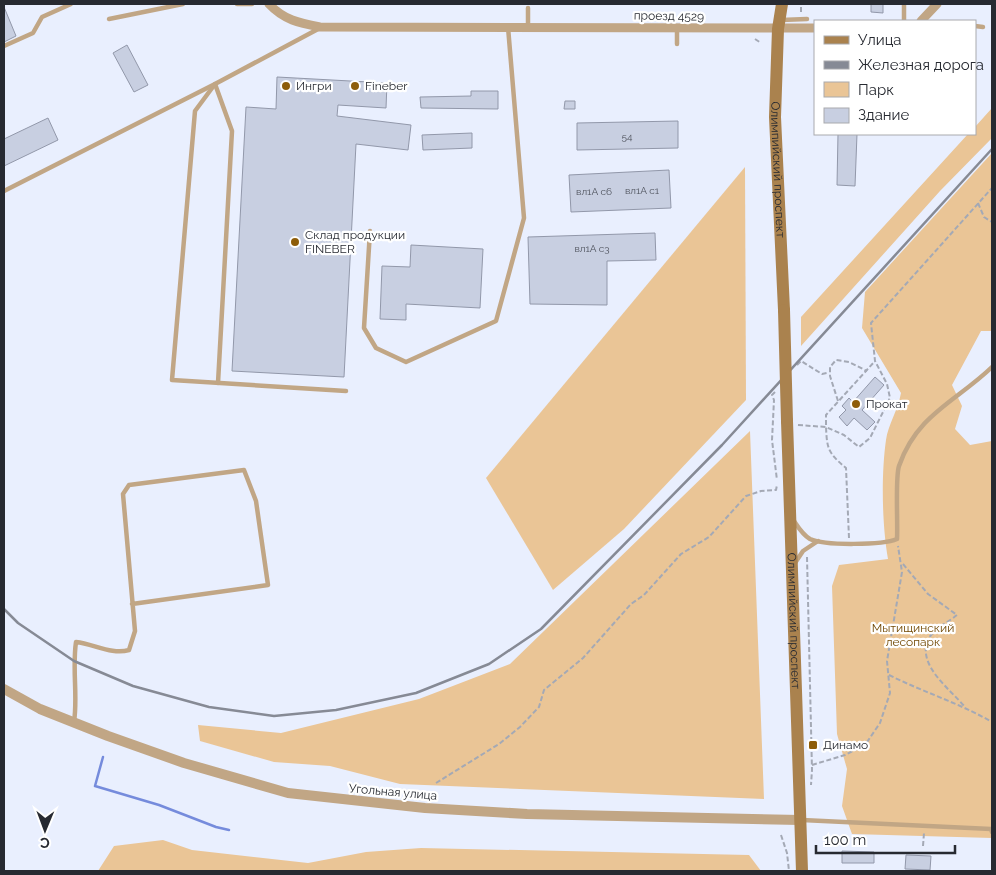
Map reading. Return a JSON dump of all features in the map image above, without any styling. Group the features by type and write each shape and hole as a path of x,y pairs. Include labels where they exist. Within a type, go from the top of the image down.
{"main road":[{"name":"Олимпийский проспект","path":"774,4 778,24"},
{"name":"Олимпийский проспект","path":"782,4 778,24 776,164 791,420 790,514 802,871"}],"street":[{"name":"проезд 4529","path":"269,4 280,15 298,23 320,27 528,26 678,28 778,24 814,28"},
{"path":"923,20 937,4"},
{"name":"Угольная улица","path":"4,689 33,706 74,722 184,762 288,793 425,808 527,814 800,820"}],"lane":[{"path":"4,46 33,33 42,17 71,4"},
{"path":"109,19 184,4"},
{"path":"237,4 252,4"},
{"path":"904,4 904,20"},
{"path":"528,8 528,26"},
{"path":"778,24 807,19"},
{"path":"370,232 364,328 376,348 406,362 496,321 524,218 508,26"},
{"path":"976,26 983,27"},
{"path":"4,191 215,84 320,27"},
{"path":"677,44 678,28"},
{"path":"215,84 195,112 172,380 346,391"},
{"path":"215,84 232,130 218,383"},
{"path":"790,514 804,534 819,541 888,543 897,538 899,467 920,427 949,400 992,367"},
{"path":"74,722 76,712 74,661 76,642 88,643 118,653 129,650 135,631 132,604 123,494 128,485 244,470 256,501 268,585 132,604"},
{"path":"792,570 803,551 811,544 819,541"},
{"path":"800,820 992,829 992,832"}],"path":[{"path":"755,39 761,43"},
{"path":"791,420 796,424 826,427 844,435 859,447 870,438 890,398 888,384 875,361 871,323 992,188"},
{"path":"978,203 984,217 992,222"},
{"path":"838,402 830,376 830,367 836,360 849,362 867,371"},
{"path":"849,543 846,468 833,457 827,447 826,415 875,361"},
{"path":"436,783 500,744 520,727 540,707 544,690 583,658 631,604 644,595 681,554 709,537 746,496 762,491 776,490"},
{"path":"812,765 845,756 865,746 880,723 890,693 888,661 902,572 897,538"},
{"path":"807,554 812,765 810,789"},
{"path":"901,562 928,594 957,616 930,637 926,650 929,667 965,706"},
{"path":"889,675 928,694 965,706 992,722"},
{"path":"923,846 924,825"},
{"path":"781,835 787,853 789,871"}],"green space":[{"path":"992,108 992,138 940,191 801,346 801,317 967,135 976,135 976,126"},
{"name":"Мытищинский лесопарк","path":"992,153 992,331 981,331 952,385 962,406 955,429 970,445 992,441 992,838 852,834 842,806 847,769 837,734 832,586 839,565 888,559 883,516 884,454 887,434 901,393 862,328 865,292"},
{"path":"745,167 746,400 624,529 553,590 486,478"},
{"path":"750,431 764,799 400,784 330,766 274,762 200,741 198,725 281,733 419,699 510,664"},
{"path":"163,840 192,850 308,863 366,852 421,848 749,855 761,871 98,871 114,846"}],"building":[{"path":"871,4 883,4 883,13 871,12"},
{"path":"4,7 16,36 4,42"},
{"path":"127,45 148,85 134,92 113,53"},
{"name":"Склад продукции FINEBER","path":"277,77 387,83 386,108 338,105 337,116 411,125 408,150 356,144 344,377 232,371 246,107 276,109"},
{"path":"471,91 498,91 498,109 421,108 420,97 471,96"},
{"path":"565,101 575,101 575,109 564,109"},
{"path":"48,118 58,140 4,166 4,139"},
{"path":"678,121 678,148 577,150 577,123"},
{"path":"472,133 472,148 423,150 422,135"},
{"path":"838,135 857,135 855,186 837,185"},
{"path":"669,170 671,208 571,212 569,175"},
{"path":"655,233 656,260 607,261 607,305 530,304 528,237"},
{"path":"411,245 483,249 480,308 406,304 406,320 380,319 382,266 410,267"},
{"name":"Прокат","path":"875,377 884,385 862,410 875,422 867,430 854,418 847,426 839,417 846,410 842,406 849,398 853,402"},
{"path":"842,851 874,852 874,863 842,863"},
{"path":"906,855 931,856 930,870 905,869"}],"waterway":[{"path":"103,757 95,786 159,805 216,827 229,830"}],"railway":[{"path":"4,609 18,623 74,661 133,686 209,707 274,716 336,710 416,693 489,664 541,629 722,445 992,149"}],"place":[{"name":"Ингри","path":"286,86"},
{"name":"Fineber","path":"355,86"},
{"name":"Склад продукции FINEBER","path":"295,242"},
{"name":"Прокат","path":"856,404"},
{"name":"Динамо","path":"813,745"}]}
